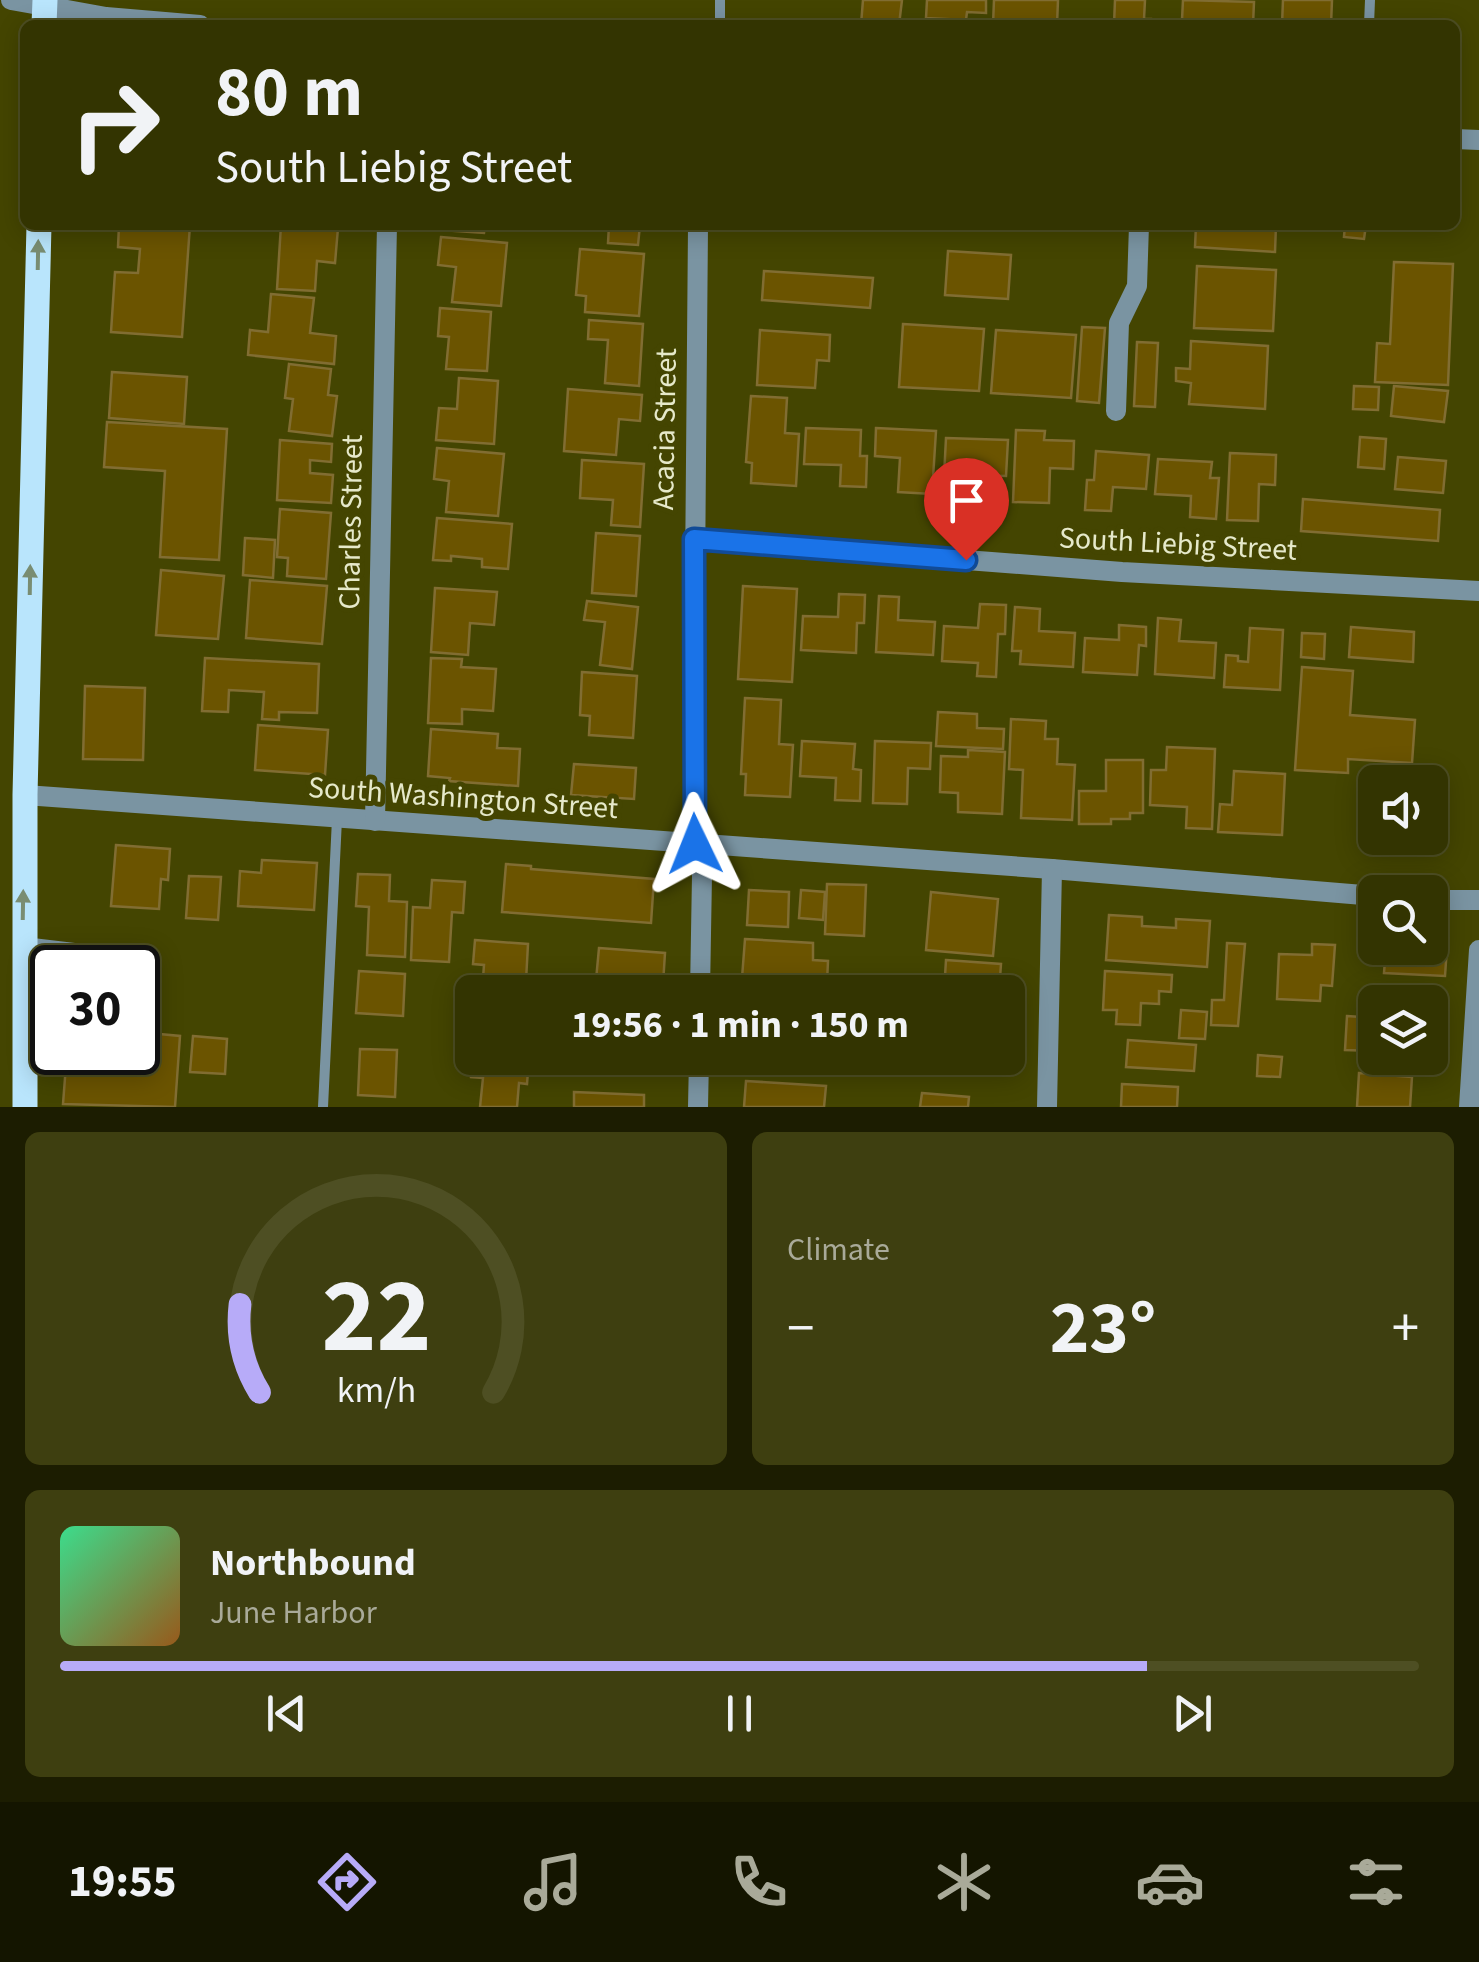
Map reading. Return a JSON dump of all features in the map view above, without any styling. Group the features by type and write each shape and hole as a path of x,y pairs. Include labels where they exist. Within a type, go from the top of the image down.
{"main road":[{"path":"25,1107 24,795 39,230"}],"street":[{"path":"11,0 45,10 141,20"},
{"name":"Charles Street","path":"376,821 387,230"},
{"name":"Acacia Street","path":"698,230 694,539 695,844 702,875 700,975"},
{"path":"1116,410 1119,323 1137,286 1139,230"},
{"name":"South Liebig Street","path":"694,539 1122,572 1479,591"},
{"name":"South Washington Street","path":"24,795 1358,895"},
{"path":"1047,1107 1052,869"},
{"path":"1448,900 1479,900"},
{"path":"1470,1107 1479,950"},
{"path":"698,1107 699,1075"}],"lane":[{"path":"323,1107 336,818"},
{"path":"23,942 49,945"}],"building":[{"path":"863,0 902,0 900,20 861,20"},
{"path":"927,0 986,0 986,13 967,12 966,20 926,18"},
{"path":"994,0 1058,0 1057,20 993,20"},
{"path":"1115,0 1145,0 1144,19 1151,19 1151,20 1114,20"},
{"path":"1183,0 1254,2 1253,20 1182,20"},
{"path":"1283,0 1332,0 1331,20 1282,20"},
{"path":"119,230 190,230 182,337 111,332 115,272 138,273 140,249 118,247"},
{"path":"281,230 338,230 335,263 317,261 315,291 277,289"},
{"path":"442,230 484,230 484,233"},
{"path":"609,230 640,230 638,245 608,243"},
{"path":"1196,230 1276,230 1275,252 1195,247"},
{"path":"1345,230 1365,230 1364,239 1344,237"},
{"path":"441,237 507,243 501,306 452,302 456,267 438,265"},
{"path":"580,249 644,254 639,316 585,312 586,296 576,295"},
{"path":"948,251 1011,255 1008,299 945,295"},
{"path":"1394,262 1453,264 1448,385 1375,382 1377,343 1390,344"},
{"path":"1197,266 1276,270 1273,331 1194,328"},
{"path":"764,271 873,278 870,308 762,300"},
{"path":"271,294 314,298 310,333 336,336 334,364 248,355 250,330 268,332"},
{"path":"440,308 491,312 487,371 446,369 449,337 438,336"},
{"path":"589,320 643,324 639,386 605,383 608,340 588,339"},
{"path":"903,324 984,329 979,391 899,387"},
{"path":"1082,327 1105,328 1099,403 1077,401"},
{"path":"760,330 830,335 829,361 817,360 815,388 757,385"},
{"path":"996,330 1076,335 1071,398 991,393"},
{"path":"1191,341 1268,346 1265,409 1189,404 1191,383 1176,381 1176,368 1190,369"},
{"path":"1137,342 1158,343 1155,407 1134,406"},
{"path":"289,364 331,369 328,395 337,396 332,436 289,431 293,399 285,398"},
{"path":"112,372 187,377 184,424 109,418"},
{"path":"459,378 498,381 494,444 436,440 439,408 457,409"},
{"path":"1354,386 1379,387 1378,410 1353,409"},
{"path":"1394,386 1448,391 1444,422 1391,416"},
{"path":"568,389 642,395 640,421 619,419 616,455 564,451"},
{"path":"751,396 787,398 785,433 799,434 796,486 751,483 752,463 746,462"},
{"path":"107,422 227,429 219,560 160,557 165,471 104,467"},
{"path":"806,428 861,430 860,456 867,456 866,487 840,486 841,465 804,464"},
{"path":"876,428 936,431 932,494 898,492 900,458 875,456"},
{"path":"1016,430 1045,431 1044,440 1074,441 1073,469 1050,468 1049,503 1013,502"},
{"path":"1360,437 1386,439 1384,469 1358,467"},
{"path":"946,438 1008,440 1006,476 972,475 971,497 943,496"},
{"path":"280,440 332,444 331,462 310,460 310,473 333,475 331,503 277,500"},
{"path":"437,448 504,454 498,516 446,512 449,481 434,479"},
{"path":"1096,451 1149,455 1146,489 1113,487 1111,511 1085,510 1087,480 1094,480"},
{"path":"1230,453 1276,455 1275,485 1259,484 1258,521 1227,520"},
{"path":"1398,457 1446,461 1443,493 1395,489"},
{"path":"1158,459 1212,462 1210,478 1219,478 1216,519 1190,517 1191,496 1155,494"},
{"path":"582,460 644,464 640,527 611,525 613,500 580,498"},
{"path":"1303,499 1440,510 1438,541 1301,531"},
{"path":"280,509 331,513 326,579 287,576 288,558 277,557"},
{"path":"437,518 512,524 508,569 482,567 482,559 451,556 451,561 433,560"},
{"path":"596,533 640,536 636,596 592,593"},
{"path":"245,538 275,540 273,578 243,575"},
{"path":"161,570 224,576 218,639 156,635"},
{"path":"250,580 327,586 322,644 246,638"},
{"path":"743,586 797,589 792,682 738,679"},
{"path":"435,588 497,592 494,625 470,623 468,655 431,652"},
{"path":"839,594 865,595 864,623 857,623 856,653 801,650 803,616 838,617"},
{"path":"879,596 899,597 898,620 935,622 933,655 876,652"},
{"path":"587,601 638,607 632,669 600,665 605,622 584,620"},
{"path":"980,604 1006,605 1005,634 998,634 996,677 977,676 978,663 942,661 944,626 978,628"},
{"path":"1015,607 1040,609 1039,631 1075,633 1073,667 1020,664 1021,651 1012,651"},
{"path":"1158,618 1181,620 1179,641 1216,643 1214,678 1155,674"},
{"path":"1119,625 1146,627 1146,646 1139,645 1137,675 1083,672 1085,638 1119,640"},
{"path":"1351,627 1414,632 1413,662 1349,657"},
{"path":"1250,628 1283,630 1280,690 1224,687 1226,655 1248,662"},
{"path":"1302,633 1325,634 1324,659 1301,657"},
{"path":"205,658 319,664 317,713 279,712 279,720 262,719 264,692 229,690 228,712 202,711"},
{"path":"431,658 462,659 461,667 496,669 493,711 462,709 462,724 428,723"},
{"path":"1302,667 1353,671 1350,715 1415,720 1412,763 1348,759 1348,773 1295,770"},
{"path":"582,672 637,676 633,738 589,735 590,716 580,715"},
{"path":"85,686 145,688 143,760 83,759"},
{"path":"745,698 781,700 779,744 793,745 790,797 745,795 746,774 741,774"},
{"path":"938,712 977,714 977,728 1004,729 1003,749 936,746"},
{"path":"1011,719 1046,721 1045,739 1058,739 1057,764 1075,765 1072,820 1021,818 1023,770 1009,769"},
{"path":"258,725 328,730 325,775 255,770"},
{"path":"431,729 498,734 497,748 520,749 518,786 428,776"},
{"path":"802,741 855,744 853,769 861,770 860,801 835,800 836,778 800,776"},
{"path":"875,741 931,743 930,769 908,768 907,804 873,803"},
{"path":"1167,747 1215,749 1212,829 1186,828 1187,807 1150,805 1151,770 1166,770"},
{"path":"968,750 1005,752 1002,814 958,812 958,793 940,792 941,756 968,757"},
{"path":"1106,760 1143,760 1143,813 1130,813 1130,819 1111,819 1111,824 1079,824 1079,791 1106,791"},
{"path":"574,764 636,768 634,799 571,795"},
{"path":"1234,771 1285,774 1282,835 1218,832 1220,804 1232,805"},
{"path":"116,845 170,849 168,880 161,879 159,909 111,906"},
{"path":"262,860 317,863 314,910 238,906 240,871 261,873"},
{"path":"506,864 654,879 651,923 502,912"},
{"path":"358,874 390,875 389,901 407,902 405,957 367,955 369,907 356,906"},
{"path":"189,876 221,877 218,920 186,918"},
{"path":"432,880 465,882 463,913 452,912 449,962 411,960 413,907 430,908"},
{"path":"827,884 866,885 864,936 825,934"},
{"path":"749,890 789,892 788,927 747,925"},
{"path":"801,890 825,892 823,920 799,918"},
{"path":"931,892 998,899 993,956 926,950"},
{"path":"1109,915 1142,917 1142,926 1176,928 1176,919 1210,921 1207,967 1106,960"},
{"path":"745,939 813,943 813,960 828,961 827,975 742,975"},
{"path":"475,940 528,944 526,975 483,975 484,965 473,964"},
{"path":"1227,943 1245,944 1238,1026 1211,1025 1212,1000 1224,1000"},
{"path":"1312,944 1335,945 1332,986 1321,985 1320,1001 1277,999 1279,954 1312,955"},
{"path":"599,948 665,953 664,975 596,975"},
{"path":"946,960 1001,964 1000,975 945,975"},
{"path":"1385,965 1446,965 1445,976 1384,973"},
{"path":"359,971 405,974 403,1016 356,1013"},
{"path":"1105,971 1172,975 1171,992 1159,991 1159,1004 1141,1003 1140,1025 1116,1024 1117,1010 1103,1010"},
{"path":"1181,1010 1207,1012 1205,1039 1179,1038"},
{"path":"1347,1016 1358,1017 1358,1050 1345,1050"},
{"path":"160,1034 180,1036 175,1107 63,1104 65,1075 160,1075"},
{"path":"193,1036 227,1039 225,1074 190,1072"},
{"path":"1128,1040 1196,1045 1194,1071 1126,1067"},
{"path":"360,1049 397,1050 395,1097 358,1095"},
{"path":"1258,1055 1282,1057 1280,1077 1257,1076"},
{"path":"528,1075 527,1084 519,1083 517,1107 480,1107 483,1078 471,1077"},
{"path":"1359,1075 1412,1077 1410,1107 1357,1107"},
{"path":"746,1081 826,1086 824,1107 744,1107"},
{"path":"1122,1084 1178,1087 1177,1107 1121,1107"},
{"path":"574,1092 644,1095 644,1107 574,1107"},
{"path":"922,1093 969,1097 968,1107 920,1107"}],"route":[{"path":"695,844 694,539 966,560"}]}
